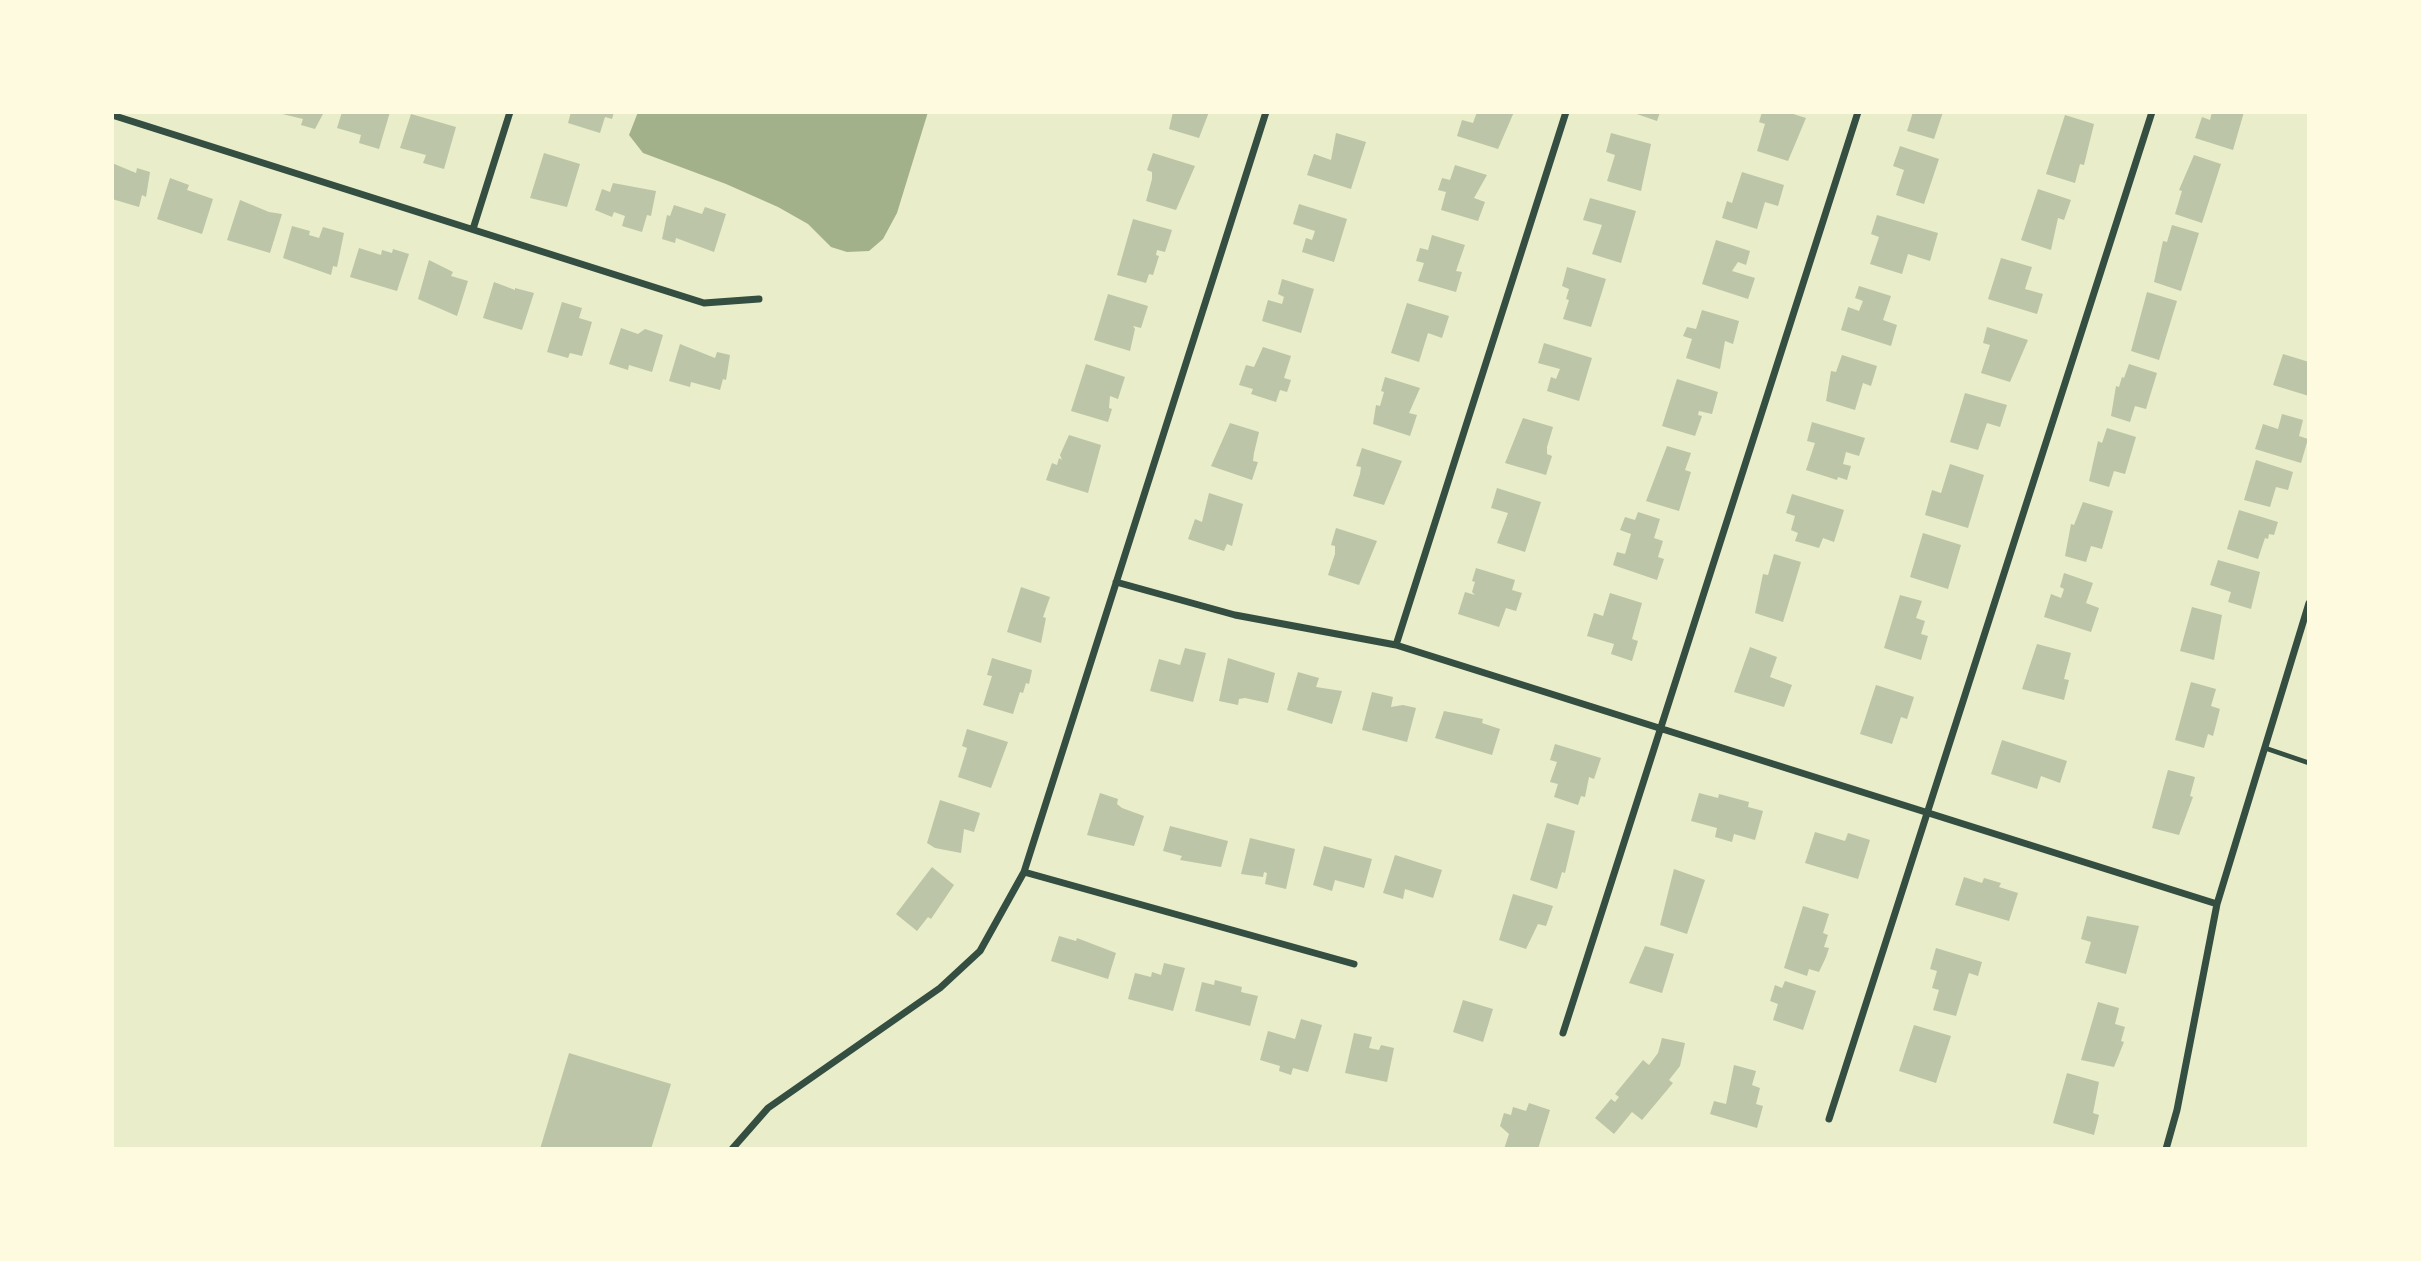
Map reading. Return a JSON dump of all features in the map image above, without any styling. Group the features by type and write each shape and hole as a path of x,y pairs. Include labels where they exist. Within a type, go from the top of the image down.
{"street":[{"path":"473,229 510,112"},
{"path":"732,1149 768,1108 940,988 980,951 1024,872 1266,112"},
{"path":"1396,645 1566,112"},
{"path":"1563,1033 1858,112"},
{"path":"1829,1119 2152,112"},
{"path":"112,115 704,303 759,299"},
{"path":"1115,582 1235,615 1396,645 2217,904"},
{"path":"2166,1149 2177,1110 2217,904 2309,603"},
{"path":"1024,872 1354,964"}],"lane":[{"path":"2265,748 2309,763"}],"shaded area":[{"path":"638,112 928,112 897,213 883,239 869,251 847,252 831,247 808,224 778,207 643,153 629,135"}],"building":[{"path":"274,112 324,112 315,129 301,125 303,119"},
{"path":"342,112 390,112 379,149 359,143 361,135 337,128"},
{"path":"571,112 614,112 612,119 605,117 600,133 568,123"},
{"path":"1173,112 1209,112 1199,138 1169,129"},
{"path":"1477,112 1514,112 1498,149 1457,136 1462,120 1473,123"},
{"path":"1631,112 1660,112 1657,121"},
{"path":"1762,112 1787,112 1806,118 1788,161 1757,151 1765,124 1759,122"},
{"path":"1913,112 1943,112 1934,139 1907,131"},
{"path":"2212,112 2244,112 2233,150 2195,138 2202,117 2210,120"},
{"path":"411,114 456,127 444,169 423,163 426,155 400,148"},
{"path":"2065,115 2094,124 2084,165 2080,164 2075,183 2046,174"},
{"path":"1336,133 1366,142 1351,189 1307,175 1314,154 1331,160"},
{"path":"1611,133 1651,144 1641,191 1607,181 1615,155 1606,152"},
{"path":"1900,146 1939,159 1924,204 1896,195 1904,170 1893,166"},
{"path":"544,153 580,164 567,207 530,198"},
{"path":"1153,153 1195,166 1176,210 1146,201 1152,179 1152,172 1147,170"},
{"path":"2194,155 2221,164 2202,223 2175,214 2182,191 2179,190"},
{"path":"112,163 136,173 137,168 150,172 146,197 142,195 139,207 112,199"},
{"path":"1455,165 1487,175 1474,198 1485,202 1478,221 1441,210 1446,192 1438,190 1442,178 1450,180"},
{"path":"1742,172 1784,185 1778,206 1765,202 1757,229 1722,218 1727,201 1732,203"},
{"path":"170,178 189,185 187,190 213,199 202,234 157,219"},
{"path":"613,183 656,191 651,216 647,215 642,232 622,226 625,216 614,212 612,217 595,210 602,189 610,192"},
{"path":"2038,189 2071,200 2064,220 2058,218 2051,250 2021,240"},
{"path":"1590,198 1636,211 1621,263 1592,254 1602,225 1583,220"},
{"path":"240,200 269,212 282,214 270,253 227,240"},
{"path":"1299,204 1347,219 1334,262 1302,252 1306,238 1312,240 1315,231 1293,224"},
{"path":"674,205 702,214 705,207 726,214 714,252 676,238 675,243 662,239 667,215 670,216"},
{"path":"1877,215 1938,233 1930,261 1908,254 1902,274 1870,264 1879,237 1871,234"},
{"path":"1133,219 1172,230 1165,252 1157,250 1156,255 1159,256 1153,275 1149,274 1146,283 1117,275"},
{"path":"2172,225 2199,233 2181,291 2154,282 2163,241 2167,242"},
{"path":"292,226 310,231 309,235 319,238 323,227 344,233 337,267 333,266 331,275 283,258"},
{"path":"1432,235 1465,245 1456,271 1462,272 1456,292 1418,281 1424,263 1416,261 1420,248 1428,250"},
{"path":"1716,240 1750,251 1746,265 1738,262 1732,271 1755,278 1748,299 1702,284"},
{"path":"359,248 381,255 382,250 392,253 393,249 409,254 397,291 350,277"},
{"path":"2001,258 2032,267 2025,289 2043,294 2037,314 1988,299"},
{"path":"429,260 453,272 451,276 468,281 457,316 418,299"},
{"path":"1567,267 1606,279 1591,327 1563,319 1569,300 1566,299 1569,289 1562,286"},
{"path":"1282,279 1314,289 1301,333 1262,321 1268,300 1282,304 1284,297 1278,294"},
{"path":"494,282 515,290 534,293 522,330 483,318"},
{"path":"1859,286 1891,296 1883,320 1897,325 1891,346 1841,330 1848,307 1859,311 1863,301 1855,298"},
{"path":"2147,292 2177,301 2159,360 2131,351"},
{"path":"1108,294 1148,306 1141,328 1133,326 1135,329 1130,351 1094,340"},
{"path":"562,302 582,308 579,318 592,322 582,356 570,353 568,358 547,352"},
{"path":"1407,303 1449,316 1442,338 1428,333 1419,362 1391,353"},
{"path":"1702,310 1739,321 1733,344 1725,341 1720,369 1686,358 1692,339 1683,336 1687,327 1696,329"},
{"path":"1987,327 2028,340 2010,382 1981,373 1990,345 1983,343"},
{"path":"621,328 638,334 645,329 663,335 652,372 629,365 628,370 609,364"},
{"path":"1544,343 1592,358 1579,401 1547,391 1551,377 1556,379 1560,369 1538,363"},
{"path":"680,344 715,358 717,352 730,355 726,380 723,379 720,390 691,382 690,387 669,381"},
{"path":"1263,347 1291,356 1284,378 1291,380 1287,392 1280,390 1276,402 1251,394 1253,389 1239,385 1246,365 1254,367"},
{"path":"2283,354 2309,362 2309,396 2273,385"},
{"path":"1842,355 1877,366 1871,386 1863,383 1855,410 1826,401 1831,371 1836,372"},
{"path":"1086,364 1125,377 1118,399 1110,396 1109,408 1112,409 1108,422 1071,411"},
{"path":"2129,364 2157,373 2146,409 2135,406 2130,422 2111,416 2116,386 2119,387"},
{"path":"1385,377 1420,388 1409,413 1417,415 1410,436 1373,424 1376,405 1380,406 1384,392 1381,391"},
{"path":"1677,379 1718,392 1712,414 1699,411 1698,415 1702,416 1695,436 1662,426"},
{"path":"1965,393 2007,405 2000,427 1987,423 1978,450 1950,442"},
{"path":"2282,414 2303,420 2299,436 2308,439 2301,463 2255,449 2263,424 2278,429"},
{"path":"1523,418 1553,427 1547,447 1547,454 1552,456 1546,475 1505,463"},
{"path":"1812,422 1865,438 1859,456 1846,452 1843,464 1851,466 1847,480 1838,477 1837,480 1806,470 1815,443 1807,441"},
{"path":"1230,423 1259,432 1253,461 1258,462 1252,480 1211,466"},
{"path":"2107,428 2136,437 2125,474 2114,471 2109,487 2089,481 2098,441 2102,443"},
{"path":"1069,435 1101,445 1088,493 1046,480 1052,463 1057,465 1059,458 1062,460 1060,455"},
{"path":"1667,446 1691,453 1685,470 1691,472 1679,511 1646,501"},
{"path":"1362,448 1402,461 1384,505 1353,496 1360,474 1361,467 1356,466"},
{"path":"2256,460 2293,472 2288,490 2276,487 2270,507 2244,500"},
{"path":"1950,464 1984,475 1968,528 1925,515 1932,490 1941,493"},
{"path":"1497,488 1541,502 1525,552 1497,543 1508,513 1491,508"},
{"path":"1209,493 1243,504 1232,546 1227,544 1224,551 1188,539 1195,519 1202,522"},
{"path":"1792,494 1844,510 1834,542 1823,538 1819,548 1795,541 1798,533 1791,530 1795,516 1786,513"},
{"path":"2083,502 2113,511 2102,549 2091,546 2086,562 2065,556 2071,524 2074,525"},
{"path":"2239,510 2278,522 2274,535 2269,534 2268,539 2265,538 2258,559 2227,549"},
{"path":"1638,512 1660,519 1654,538 1663,541 1658,557 1664,559 1657,580 1613,565 1617,552 1625,554 1631,534 1620,530 1625,517 1635,520"},
{"path":"1336,528 1377,541 1359,585 1328,575 1335,554 1335,546 1331,545"},
{"path":"1923,533 1961,545 1948,589 1910,577"},
{"path":"1774,554 1801,562 1783,622 1755,613 1763,574 1768,575"},
{"path":"2218,560 2260,572 2251,609 2228,602 2231,592 2210,585"},
{"path":"1476,568 1515,580 1512,590 1522,593 1516,611 1506,608 1499,627 1458,614 1465,592 1475,595 1472,592 1475,582 1472,581"},
{"path":"2064,573 2093,583 2086,603 2099,608 2091,632 2044,617 2051,594 2061,598 2064,589 2060,587"},
{"path":"1021,587 1050,597 1043,617 1046,618 1041,643 1007,632"},
{"path":"1610,593 1642,603 1632,639 1638,641 1632,661 1611,654 1614,644 1587,636 1594,613 1603,616"},
{"path":"1900,595 1922,601 1916,618 1925,621 1921,634 1928,636 1921,660 1884,648"},
{"path":"2192,607 2222,615 2214,660 2180,651"},
{"path":"2037,644 2071,653 2064,679 2069,680 2064,700 2022,689"},
{"path":"1750,647 1777,657 1770,677 1792,685 1784,707 1734,692"},
{"path":"1185,648 1206,653 1193,702 1150,691 1159,659 1180,665"},
{"path":"992,658 1032,670 1029,684 1026,683 1023,693 1020,692 1013,714 983,705 992,676 987,675"},
{"path":"1228,658 1275,673 1268,703 1245,698 1239,699 1238,705 1219,701"},
{"path":"1298,672 1319,678 1316,687 1342,691 1332,724 1287,710"},
{"path":"2191,682 2216,689 2211,706 2220,709 2213,736 2208,734 2204,748 2175,740"},
{"path":"1876,685 1914,697 1907,719 1901,717 1892,744 1860,734"},
{"path":"1372,692 1393,697 1391,707 1403,705 1416,708 1407,742 1362,730"},
{"path":"1444,711 1483,719 1482,723 1500,729 1492,755 1435,738"},
{"path":"967,729 1008,742 991,788 958,777 967,748 962,746"},
{"path":"2002,740 2067,761 2060,783 2041,776 2037,789 1991,774"},
{"path":"1555,744 1601,758 1594,779 1589,777 1585,797 1581,796 1578,805 1554,797 1558,784 1550,782 1557,762 1550,760"},
{"path":"2168,770 2195,777 2190,796 2193,797 2179,835 2152,828"},
{"path":"1100,793 1118,799 1117,804 1122,808 1144,816 1134,846 1087,835"},
{"path":"1699,793 1718,798 1719,794 1749,802 1748,807 1763,811 1755,840 1734,834 1732,842 1715,837 1717,828 1691,821"},
{"path":"940,800 980,813 974,832 964,829 961,853 935,848 927,843"},
{"path":"1547,823 1575,831 1565,873 1562,872 1557,889 1530,880"},
{"path":"1170,826 1228,841 1221,867 1180,860 1182,856 1163,851"},
{"path":"1815,832 1845,841 1848,833 1870,840 1858,879 1805,863"},
{"path":"1250,838 1295,849 1286,889 1265,884 1267,873 1264,872 1263,877 1241,874"},
{"path":"1324,846 1372,859 1364,888 1335,880 1332,891 1313,885"},
{"path":"1395,855 1442,870 1433,898 1405,889 1403,899 1383,893"},
{"path":"932,867 954,885 931,919 928,917 917,931 896,914"},
{"path":"1674,869 1705,880 1687,934 1660,925"},
{"path":"1964,877 1982,883 1984,878 2001,883 1999,887 2018,893 2009,921 1955,905"},
{"path":"1513,894 1553,906 1546,926 1538,924 1526,949 1499,940"},
{"path":"1803,906 1829,914 1823,933 1828,935 1824,947 1829,948 1826,957 1819,972 1809,969 1807,976 1784,968"},
{"path":"2087,916 2139,926 2126,974 2085,963 2091,942 2081,939"},
{"path":"1059,936 1076,941 1077,938 1116,953 1108,979 1051,961"},
{"path":"1645,946 1674,954 1662,993 1629,983"},
{"path":"1936,948 1982,962 1978,976 1969,973 1956,1016 1933,1010 1939,990 1932,988 1937,971 1930,969"},
{"path":"1164,963 1185,968 1173,1011 1128,999 1135,973 1151,977 1152,972 1161,975"},
{"path":"1215,980 1242,987 1241,992 1258,996 1250,1026 1195,1011 1202,982 1214,985"},
{"path":"1785,981 1816,991 1803,1030 1773,1020 1778,1004 1770,1001 1775,985 1782,988"},
{"path":"1463,1000 1493,1009 1483,1042 1453,1032"},
{"path":"2098,1002 2119,1008 2115,1024 2125,1027 2121,1041 2124,1042 2114,1067 2081,1060"},
{"path":"1301,1019 1322,1025 1308,1072 1293,1068 1291,1075 1279,1071 1280,1066 1260,1060 1268,1031 1295,1039"},
{"path":"1914,1025 1951,1036 1936,1083 1899,1071"},
{"path":"1354,1033 1372,1037 1369,1048 1379,1050 1381,1045 1394,1048 1387,1082 1345,1073"},
{"path":"1662,1038 1685,1043 1680,1066 1669,1080 1673,1083 1642,1120 1632,1112 1614,1134 1595,1118 1611,1099 1615,1102 1619,1097 1615,1094 1643,1060 1649,1065 1658,1053"},
{"path":"569,1053 671,1084 651,1149 540,1149"},
{"path":"1734,1065 1756,1071 1752,1085 1760,1088 1756,1104 1763,1106 1757,1128 1710,1114 1714,1101 1726,1104"},
{"path":"2067,1073 2099,1082 2093,1113 2099,1115 2094,1135 2053,1123"},
{"path":"1529,1103 1550,1110 1538,1149 1504,1149 1509,1134 1500,1126 1504,1113 1511,1115 1513,1107 1526,1111"}]}
